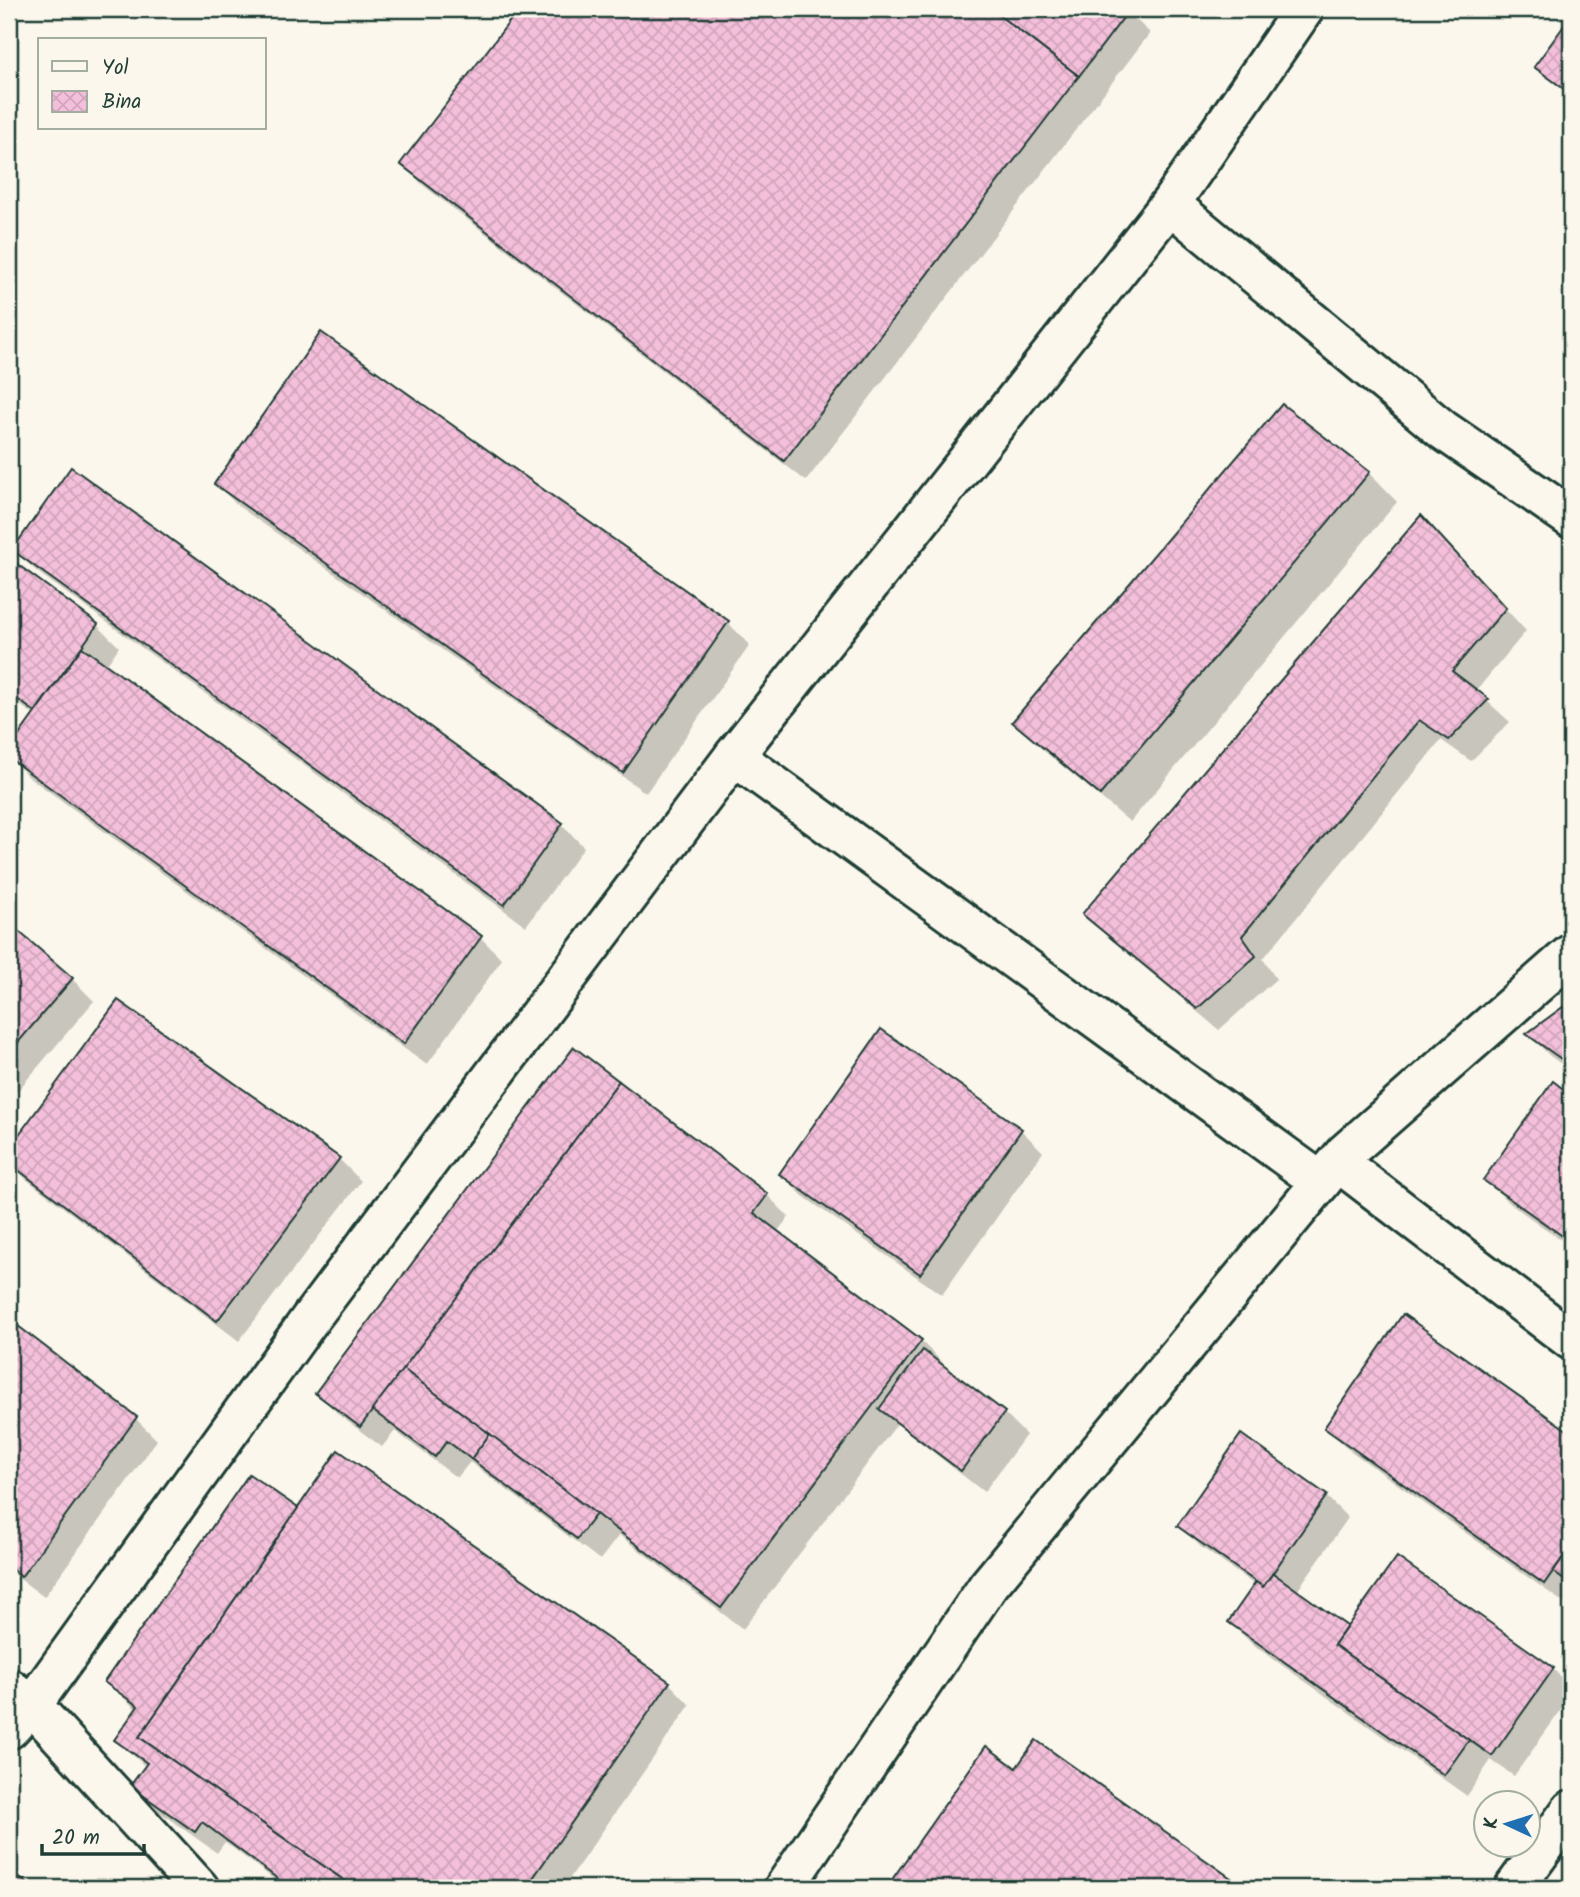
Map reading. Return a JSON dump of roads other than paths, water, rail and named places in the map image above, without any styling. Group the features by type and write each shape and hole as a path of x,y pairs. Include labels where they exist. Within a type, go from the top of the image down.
{"street":[{"path":"199,1888 17,1707 734,756 1170,204 1304,9"},
{"path":"1170,204 1443,430 1571,518"},
{"path":"734,756 1571,1340"},
{"path":"784,1888 988,1586 1345,1153 1571,954"},
{"path":"1514,1888 1571,1811"}]}
